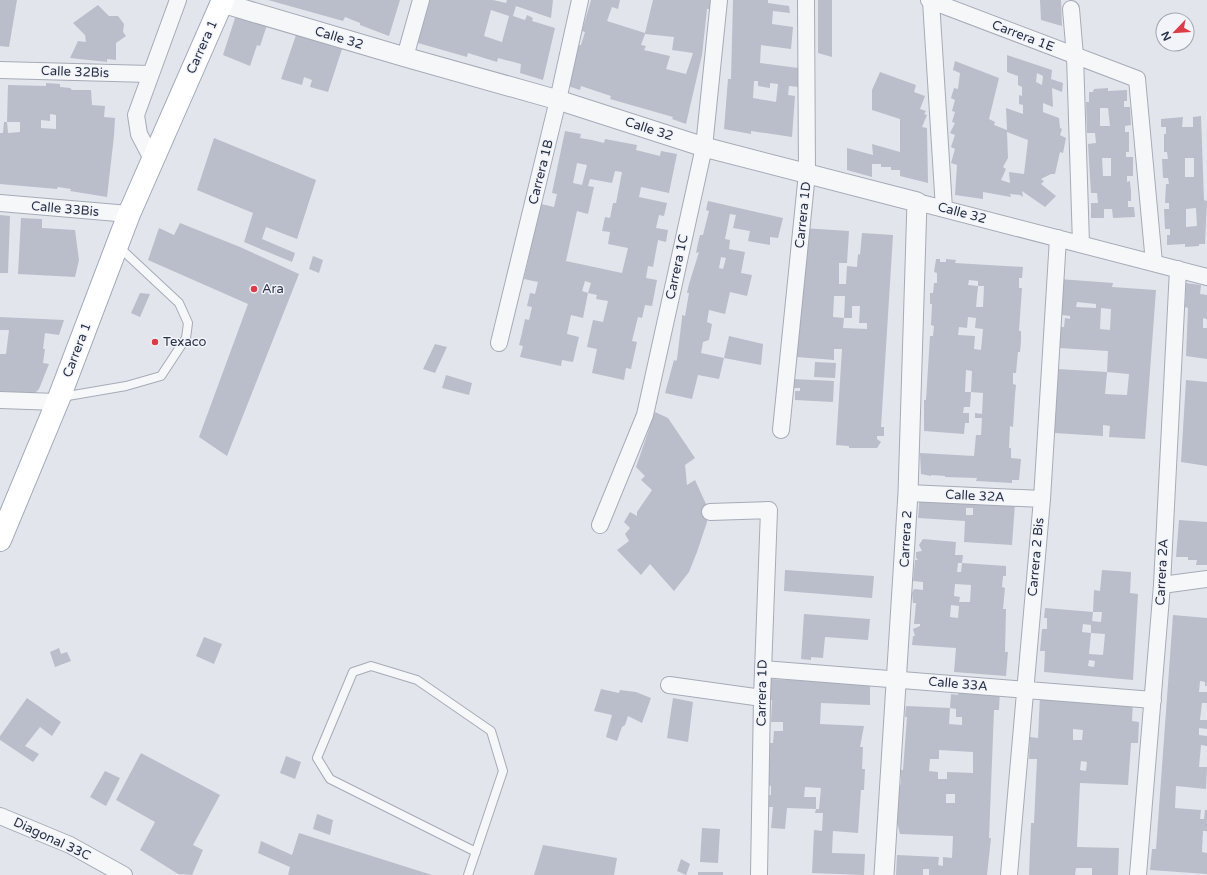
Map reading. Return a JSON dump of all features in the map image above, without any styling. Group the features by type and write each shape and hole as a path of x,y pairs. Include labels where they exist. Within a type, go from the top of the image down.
{"main road":[{"name":"Carrera 1","path":"0,540 58,400 129,214 222,1"}],"street":[{"path":"152,159 139,134 136,115 178,0"},
{"path":"404,57 421,0"},
{"name":"Carrera 1B","path":"499,343 558,100 580,0"},
{"name":"Carrera 1C","path":"600,524 645,415 704,147 719,0"},
{"name":"Carrera 1D","path":"781,430 807,173 806,0"},
{"name":"Carrera 1E","path":"944,209 930,0 1137,80 1154,263"},
{"name":"Calle 32","path":"222,1 404,57 558,100 704,147 1207,276"},
{"path":"1071,9 1075,56 1080,244"},
{"name":"Calle 32Bis","path":"0,70 150,74"},
{"name":"Carrera 2","path":"884,875 898,679 908,493 917,202"},
{"name":"Calle 33Bis","path":"0,203 129,214"},
{"name":"Carrera 2 Bis","path":"1009,875 1042,499 1058,238"},
{"name":"Carrera 2A","path":"1138,875 1162,585 1178,269"},
{"path":"0,400 58,400"},
{"name":"Calle 32A","path":"908,493 1042,499"},
{"name":"Carrera 1D","path":"710,512 769,510 762,698 759,875"},
{"path":"1162,585 1207,579"},
{"name":"Calle 33A","path":"763,669 1152,700"},
{"path":"669,685 762,698"},
{"name":"Diagonal 33C","path":"0,816 70,845 124,875"}],"lane":[{"path":"58,400 126,386 161,376 186,338 188,323 179,303 117,245"},
{"path":"468,875 476,852 503,771 492,731 417,680 372,666 353,672 317,758 330,779 476,852"}],"building":[{"path":"0,0 17,0 9,47 0,46"},
{"path":"268,0 400,0 389,36 360,25 360,23 345,17 343,21"},
{"path":"430,0 493,0 506,3 507,0 553,0 551,18 516,6 513,16 525,20 527,15 533,18 532,21 555,28 543,80 520,73 521,64 498,58 497,62 468,53 467,57 418,43","holes":["491,10 509,16 502,42 484,36"]},
{"path":"591,0 620,0 618,9 612,7 607,21 645,33 653,0 713,0 712,9 707,9 702,55 686,124 672,119 673,117 610,99 611,96 581,86 580,90 565,85 578,45 581,45 585,32 582,31","holes":["645,34 674,37 672,50 693,53 686,74 666,69 670,56 644,50 646,46 641,45"]},
{"path":"733,0 768,0 768,3 789,6 790,13 773,11 772,24 793,27 791,49 761,45 760,63 798,68 799,87 789,86 788,95 795,96 792,137 751,131 751,134 724,129 728,79 731,79","holes":["754,81 758,81 758,86 770,88 770,83 778,84 776,102 753,98"]},
{"path":"818,0 832,0 832,57 818,53"},
{"path":"1040,0 1061,0 1062,26 1041,20"},
{"path":"98,5 109,16 118,16 124,24 123,32 126,36 116,43 116,60 107,59 107,62 70,58 78,41 86,42 85,35 73,23"},
{"path":"236,15 267,25 260,46 257,45 250,66 223,55"},
{"path":"296,35 342,49 328,92 310,87 312,80 304,77 302,85 281,79"},
{"path":"1007,55 1052,70 1051,79 1063,83 1062,92 1052,88 1053,107 1043,103 1043,112 1059,118 1060,128 1062,129 1060,135 1066,138 1063,153 1060,152 1055,174 1051,174 1041,179 1044,181 1041,184 1056,196 1045,207 1022,191 1023,197 1020,195 1010,194 1011,197 983,192 983,199 955,195 957,165 951,163 955,149 951,147 955,135 950,133 955,123 952,122 955,112 952,111 955,100 951,98 954,88 958,89 960,73 953,70 955,61 999,78 989,119 995,122 994,125 1007,130 1006,108 1023,114 1023,105 1019,104 1019,95 1022,96 1022,87 1018,85 1018,76 1007,72","holes":["1037,73 1043,76 1042,85 1036,82","1007,132 1028,140 1024,174 1009,172 1010,183 1001,180 1006,169 1003,167 1008,158"]},
{"path":"880,72 916,85 914,92 925,96 920,109 926,111 924,114 927,115 922,127 927,128 928,183 900,176 900,170 891,170 891,167 881,167 881,164 872,164 872,177 847,170 847,148 873,155 872,144 900,152 900,119 872,110 872,90"},
{"path":"46,83 60,84 60,87 70,88 72,90 91,90 92,105 105,106 104,117 115,118 107,197 70,191 71,189 58,187 57,189 0,184 0,133 3,133 4,122 7,122 8,85 46,86","holes":["50,114 56,115 56,129 41,128 41,120 50,121","7,122 20,122 20,132 8,133"]},
{"path":"1108,88 1108,91 1127,90 1127,101 1124,101 1124,107 1130,107 1131,125 1125,126 1125,132 1129,132 1129,152 1126,152 1126,157 1133,157 1133,176 1127,176 1127,182 1130,181 1131,192 1131,201 1128,201 1128,207 1134,207 1135,217 1113,218 1112,209 1104,209 1104,218 1091,218 1091,203 1098,203 1097,193 1091,193 1088,144 1096,143 1095,133 1087,133 1086,102 1089,102 1089,92 1093,92 1094,89","holes":["1100,108 1108,108 1110,126 1100,126","1102,158 1111,158 1111,176 1103,176"]},
{"path":"1201,116 1204,200 1207,201 1205,244 1185,247 1185,244 1167,245 1167,235 1170,235 1170,229 1165,229 1164,209 1169,209 1169,203 1165,203 1166,184 1169,184 1168,178 1163,178 1162,159 1168,159 1167,152 1164,152 1164,134 1166,134 1166,127 1161,127 1161,119 1183,117 1182,127 1193,127 1193,117","holes":["1185,158 1194,158 1194,177 1185,177","1196,208 1197,226 1186,227 1186,209"]},
{"path":"565,131 581,134 580,138 604,143 605,139 637,145 636,150 660,156 661,151 677,154 669,193 641,187 639,197 667,203 664,216 659,215 656,228 668,230 666,242 658,240 653,267 648,266 646,278 657,280 652,306 645,305 642,318 638,317 632,341 637,342 631,369 626,368 624,380 592,373 597,349 587,347 593,320 603,322 608,301 596,299 597,295 588,293 583,318 571,315 567,334 579,337 573,362 562,360 561,366 520,357 523,346 519,345 525,319 529,320 532,307 527,306 530,293 535,294 538,282 524,279 541,204 554,207 557,194 552,193","holes":["577,163 587,165 582,185 573,183","615,171 622,172 616,203 613,203 610,218 605,217 602,231 610,232 608,244 628,248 622,273 566,261 577,211 588,214 594,187 588,186 590,179 612,183","585,281 591,283 588,293 582,291"]},
{"path":"214,138 316,180 297,239 266,227 262,239 295,253 292,262 244,242 253,213 197,190"},
{"path":"708,201 783,218 778,238 770,237 770,245 748,241 750,231 733,228 736,215 730,214 725,239 730,240 729,249 745,252 741,273 752,275 747,296 730,292 725,314 709,310 707,322 712,324 709,340 703,342 701,353 724,358 719,379 698,375 692,399 665,393 674,360 676,361 677,359 682,315 685,316 689,293 687,293 699,252 696,253 698,243 700,235 703,235 709,211 706,210","holes":["721,257 726,258 723,269 719,268"]},
{"path":"0,215 10,216 8,273 0,273"},
{"path":"21,218 42,219 42,228 75,230 79,260 75,277 18,274"},
{"path":"180,223 240,247 299,274 227,456 199,437 248,304 148,260 159,228 174,235"},
{"path":"802,228 849,231 847,263 839,263 839,284 846,284 847,266 857,267 858,254 860,255 862,233 893,235 881,427 884,427 884,436 877,436 877,439 881,442 877,448 849,448 849,446 836,445 842,349 834,349 834,360 797,357","holes":["834,296 845,296 844,318 833,317","852,306 860,306 859,323 867,323 867,329 843,328 844,318 852,318"]},
{"path":"313,256 323,260 319,273 309,269"},
{"path":"936,259 940,259 940,262 946,262 946,259 956,260 955,263 1023,267 1022,278 1019,278 1019,288 1022,288 1019,331 1021,331 1021,341 1020,352 1018,352 1016,373 1013,373 1013,384 1016,385 1013,427 1010,426 1009,448 1011,448 1011,458 1021,459 1019,480 1012,480 1012,483 976,481 977,478 931,476 921,474 920,453 974,456 976,435 981,435 982,418 975,418 975,413 982,414 983,393 971,392 970,407 964,407 963,413 969,413 969,423 965,423 964,434 924,431 924,400 926,400 930,336 933,336 934,326 931,325 932,304 930,304 930,293 933,293 934,283 937,283 937,273 934,272","holes":["969,280 978,281 978,286 968,285","978,286 984,286 983,307 976,307","968,317 976,318 975,328 983,329 981,350 974,349 975,336 958,335 959,327 967,328","966,370 972,371 971,392 965,392"]},
{"path":"1059,279 1113,283 1112,287 1156,290 1145,439 1109,437 1110,426 1103,425 1103,436 1054,433 1058,369 1107,372 1108,351 1059,348 1061,327 1064,327 1065,318 1070,319 1070,316 1062,315 1062,306 1058,305","holes":["1077,302 1096,304 1096,308 1076,307","1101,308 1111,309 1110,330 1100,329","1107,372 1129,374 1127,395 1105,394"]},
{"path":"1186,283 1201,285 1200,294 1207,295 1207,319 1203,318 1203,328 1207,328 1207,359 1186,356 1188,308 1185,307"},
{"path":"140,293 150,294 140,317 131,313"},
{"path":"0,317 64,320 59,335 45,333 43,363 49,364 39,389 34,394 0,391 0,354 6,354 9,330 0,330"},
{"path":"729,336 763,344 761,365 724,358"},
{"path":"435,344 447,347 435,373 423,369"},
{"path":"815,362 836,363 835,378 814,377"},
{"path":"446,375 472,383 469,395 442,388"},
{"path":"793,379 834,381 833,402 795,400 795,391 800,391 800,388 792,388"},
{"path":"1186,380 1207,382 1207,466 1181,462"},
{"path":"655,412 668,418 695,458 685,465 687,485 695,480 706,504 707,522 697,552 689,572 674,591 650,564 641,575 617,550 629,541 625,534 630,528 624,522 630,512 637,516 637,512 652,490 641,480 645,476 636,467"},
{"path":"920,493 1015,503 1012,545 964,542 965,521 918,518","holes":["966,508 973,508 973,515 966,515"]},
{"path":"1179,520 1207,522 1207,565 1196,565 1197,560 1188,560 1188,557 1176,557"},
{"path":"923,539 956,542 955,555 963,555 962,563 1006,566 1006,576 1003,576 1002,587 1005,588 1003,609 1006,609 1005,652 1008,652 1006,676 954,672 956,648 912,645 913,636 915,636 913,629 920,626 920,624 914,624 916,603 913,603 912,593 914,589 923,590 923,582 913,581 915,560 918,560 916,558 916,552 922,551 919,545","holes":["958,563 962,563 961,572 957,572","955,584 971,585 970,602 959,602 960,597 954,596","951,605 959,606 958,618 950,617"]},
{"path":"785,570 874,576 872,598 784,591"},
{"path":"1102,570 1131,572 1130,593 1138,594 1133,680 1044,672 1045,651 1040,651 1042,629 1047,629 1047,618 1044,618 1045,608 1093,612 1094,590 1100,591","holes":["1093,612 1102,612 1101,622 1092,621","1083,624 1091,625 1091,633 1082,632","1091,633 1105,634 1103,655 1089,654","1089,660 1095,661 1094,667 1088,666"]},
{"path":"804,614 870,619 868,640 825,637 823,658 811,657 811,660 801,659"},
{"path":"1173,615 1207,618 1207,686 1205,686 1205,682 1200,681 1199,692 1207,692 1207,703 1202,703 1200,720 1207,720 1207,729 1199,728 1199,735 1207,736 1207,746 1201,745 1199,767 1207,767 1206,789 1176,786 1175,808 1201,810 1200,819 1204,819 1205,810 1207,810 1207,831 1203,831 1202,852 1207,853 1207,874 1150,870 1152,849 1156,849"},
{"path":"204,637 222,644 214,664 196,656"},
{"path":"59,648 61,654 67,652 71,661 55,667 50,652"},
{"path":"770,679 870,684 870,705 821,703 820,724 864,726 860,747 863,747 862,769 865,769 864,790 861,790 858,833 833,831 832,853 865,854 864,875 812,873 814,830 822,831 823,813 815,813 816,809 787,808 785,829 771,828 773,807 767,807 768,795 771,795 771,786 768,785 770,743 773,743 774,731 783,731 783,722 771,722 772,700 769,700","holes":["805,787 821,788 819,809 816,809 816,797 804,797"]},
{"path":"958,687 1000,689 999,710 994,710 989,838 991,838 987,875 929,875 929,869 923,869 923,875 896,875 897,855 939,857 938,865 943,866 943,857 952,858 953,836 900,834 896,822 897,791 899,791 901,782 901,770 903,770 907,717 905,717 906,706 950,708 951,694 958,695","holes":["950,708 956,709 956,717 962,717 962,725 949,724","939,750 973,752 973,773 947,772 947,779 938,779 938,772 929,771 930,759 939,759","946,794 955,794 955,803 946,803"]},
{"path":"601,689 619,693 620,690 636,692 651,698 642,723 628,716 617,741 606,737 612,715 594,711"},
{"path":"1040,695 1133,700 1132,721 1139,722 1138,743 1131,743 1128,785 1080,783 1077,847 1119,848 1118,875 1092,875 1092,868 1076,868 1075,875 1029,875 1031,823 1034,823 1037,759 1029,759 1030,737 1038,738","holes":["1073,729 1083,730 1082,740 1073,740","1081,761 1087,762 1086,771 1080,770"]},
{"path":"27,698 61,722 52,736 40,727 25,746 39,754 33,762 0,740 0,736"},
{"path":"673,698 693,702 688,742 667,738"},
{"path":"141,753 220,795 193,845 203,850 192,875 178,874 140,850 155,822 116,800"},
{"path":"286,756 301,762 295,779 280,773"},
{"path":"105,771 120,778 106,806 90,797"},
{"path":"317,814 333,820 330,835 313,829"},
{"path":"702,828 720,829 718,863 700,862"},
{"path":"299,833 432,875 288,875 290,867 258,853 261,841 292,855"},
{"path":"543,845 617,858 614,875 534,875"},
{"path":"681,859 690,864 686,875 677,871"},
{"path":"698,872 723,872 723,875 698,875"}],"place":[{"name":"Ara","path":"254,289"},
{"name":"Texaco","path":"155,342"}]}
